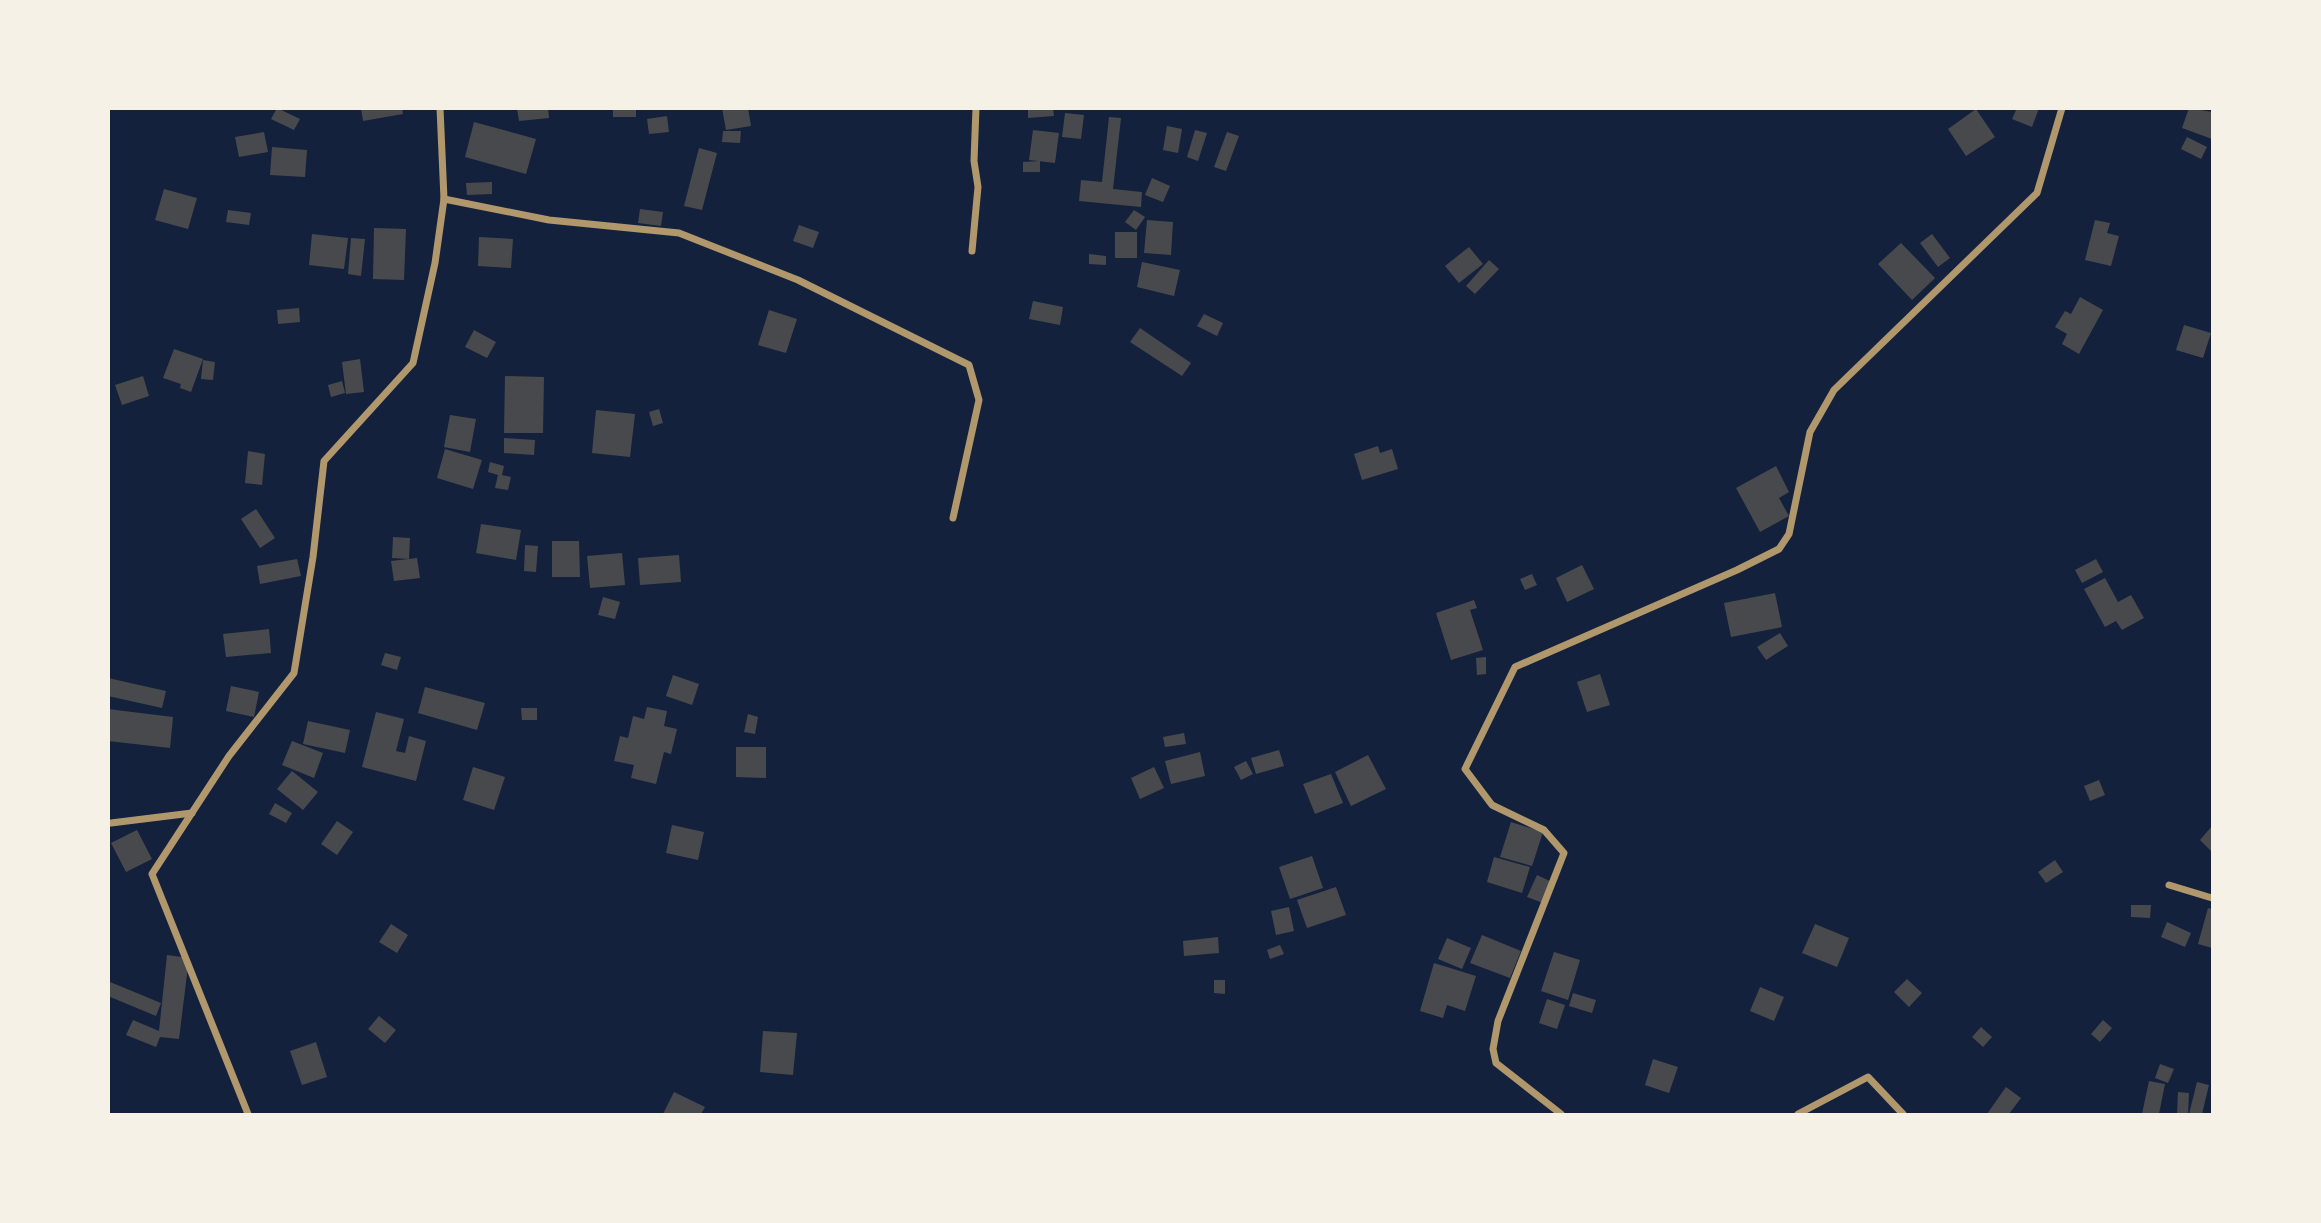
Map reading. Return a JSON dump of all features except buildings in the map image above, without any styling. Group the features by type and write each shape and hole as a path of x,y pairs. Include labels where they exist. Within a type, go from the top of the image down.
{"street":[{"path":"248,1115 152,874 229,756 294,673 313,557 324,460 413,363 435,263 444,198 440,108"},
{"path":"972,251 978,187 974,161 976,108"},
{"path":"1561,1115 1496,1063 1493,1049 1499,1021 1564,853 1544,830 1492,805 1465,769 1509,679 1515,667 1779,549 1788,534 1810,432 1834,390 2037,193 2063,108"},
{"path":"444,198 549,220 679,233 798,280 968,365 979,400 953,518"},
{"path":"111,823 192,813"},
{"path":"2169,885 2213,898"},
{"path":"1798,1115 1868,1077 1903,1115"}]}
